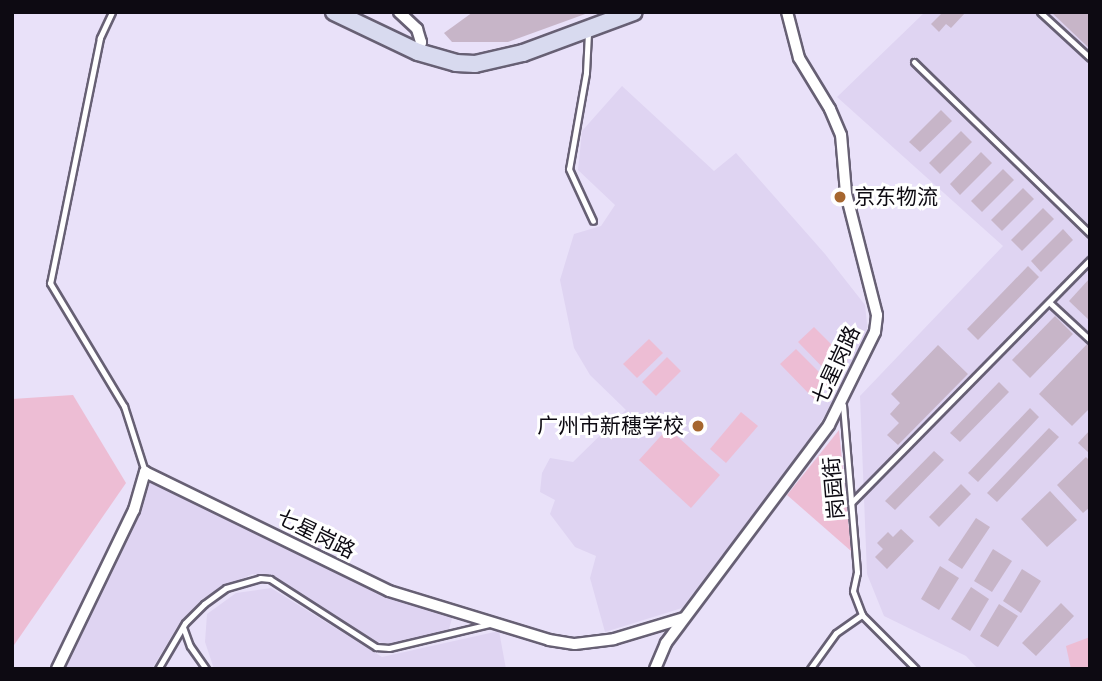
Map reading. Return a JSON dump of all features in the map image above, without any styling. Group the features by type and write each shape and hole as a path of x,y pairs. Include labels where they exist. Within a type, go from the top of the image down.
{"main road":[{"path":"334,12 418,52 456,63 475,64 511,57 634,12"}],"street":[{"path":"399,12 417,29 421,42 418,52"},
{"name":"七星岗路","path":"655,669 666,643 829,425 875,332 877,315 846,193 841,135 830,109 799,58 787,12"},
{"name":"七星岗路","path":"145,472 389,591 549,640 575,644 614,639 684,618"},
{"path":"57,669 134,510 145,472"}],"lane":[{"path":"112,12 100,38 50,283 124,406 145,472"},
{"path":"1040,12 1090,58"},
{"path":"588,30 586,73 569,169 593,221"},
{"path":"914,62 1090,234"},
{"path":"851,503 1090,260"},
{"path":"1049,302 1090,340"},
{"name":"岗园街","path":"842,402 858,572 853,591 862,615"},
{"path":"158,669 183,627 204,604 226,588 260,579 270,579 376,647 389,648 493,623"},
{"path":"810,669 835,633 862,615 916,669"},
{"path":"183,627 190,646 206,669"}],"shaded area":[{"path":"925,12 1090,12 1090,669 978,669 966,656 884,616 867,574 860,396 1003,246 837,97"},
{"path":"622,86 714,171 736,153 825,254 865,305 868,333 843,388 807,443 682,608 605,632 590,578 596,556 575,547 550,514 555,500 540,492 542,473 550,458 573,462 626,410 590,375 574,348 560,280 574,234 601,226 615,205 578,170 582,131"},
{"path":"814,327 848,361 832,377 798,342"},
{"path":"649,339 663,353 637,378 623,364"},
{"path":"796,349 830,383 814,399 780,364"},
{"path":"667,357 681,371 656,396 642,382"},
{"path":"73,395 126,483 12,648 12,399"},
{"path":"741,412 758,426 726,463 710,449"},
{"path":"668,428 720,475 691,508 639,460"},
{"path":"839,430 851,550 851,551 787,495"},
{"path":"147,476 453,615 449,629 394,645 378,642 270,576 252,574 202,599 177,627 152,669 61,669"},
{"path":"271,588 382,657 499,631 506,669 214,669 205,642 207,614 236,593"},
{"path":"1090,637 1090,669 1071,669 1066,646"}],"building":[{"path":"473,12 588,13 508,42 452,42 444,33"},
{"path":"943,12 966,12 951,28 946,24 939,32 931,24"},
{"path":"1051,12 1090,12 1090,49"},
{"path":"941,110 952,121 920,152 909,142"},
{"path":"961,131 972,142 940,174 929,163"},
{"path":"981,152 992,163 960,195 950,184"},
{"path":"1003,169 1014,180 982,212 971,201"},
{"path":"1023,188 1034,199 1002,231 991,220"},
{"path":"1043,208 1054,219 1022,251 1011,240"},
{"path":"1063,229 1073,240 1041,272 1031,261"},
{"path":"1028,266 1039,277 978,340 967,329"},
{"path":"1090,278 1090,321 1069,301"},
{"path":"1055,316 1073,334 1030,378 1012,360"},
{"path":"1090,341 1090,408 1072,426 1039,394"},
{"path":"938,345 968,374 898,445 887,435 899,423 890,414 900,403 891,394"},
{"path":"999,382 1009,392 960,442 950,433"},
{"path":"1030,408 1039,417 978,482 968,473"},
{"path":"1049,428 1059,437 997,502 987,493"},
{"path":"1090,430 1090,452 1089,453 1078,443"},
{"path":"934,451 944,460 895,510 885,501"},
{"path":"1086,457 1090,461 1090,507 1083,513 1057,485"},
{"path":"961,484 971,494 939,527 929,517"},
{"path":"1050,491 1077,520 1047,547 1021,519"},
{"path":"976,518 990,527 962,569 948,560"},
{"path":"901,529 914,541 887,569 875,557 883,549 877,543 888,532 893,537"},
{"path":"993,549 1012,561 992,592 974,581"},
{"path":"940,566 959,578 939,610 921,599"},
{"path":"1022,569 1041,581 1021,613 1003,601"},
{"path":"971,587 989,599 970,631 951,619"},
{"path":"1061,603 1074,616 1036,656 1022,643"},
{"path":"999,604 1018,616 998,647 980,636"}],"place":[{"name":"京东物流","path":"840,197"},
{"name":"广州市新穗学校","path":"698,426"}]}
